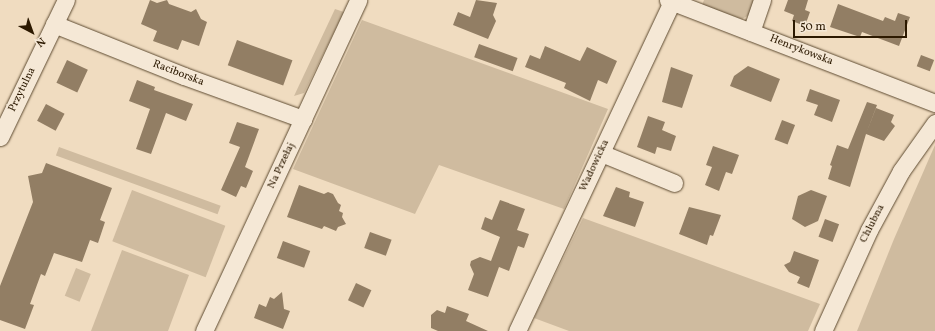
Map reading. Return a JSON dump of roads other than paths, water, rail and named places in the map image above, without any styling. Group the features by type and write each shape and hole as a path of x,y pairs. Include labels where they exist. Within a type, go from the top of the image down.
{"street":[{"name":"Przytulna","path":"0,137 66,0"},
{"name":"Na Przełaj","path":"204,331 358,0"},
{"path":"751,32 762,0"},
{"name":"Henrykowska","path":"670,1 935,103"},
{"name":"Wadowicka","path":"517,331 601,153 670,1"},
{"name":"Raciborska","path":"54,24 184,76 303,119"},
{"name":"Chlubna","path":"823,331 869,230 901,171 935,123"},
{"path":"601,153 674,183"}]}
